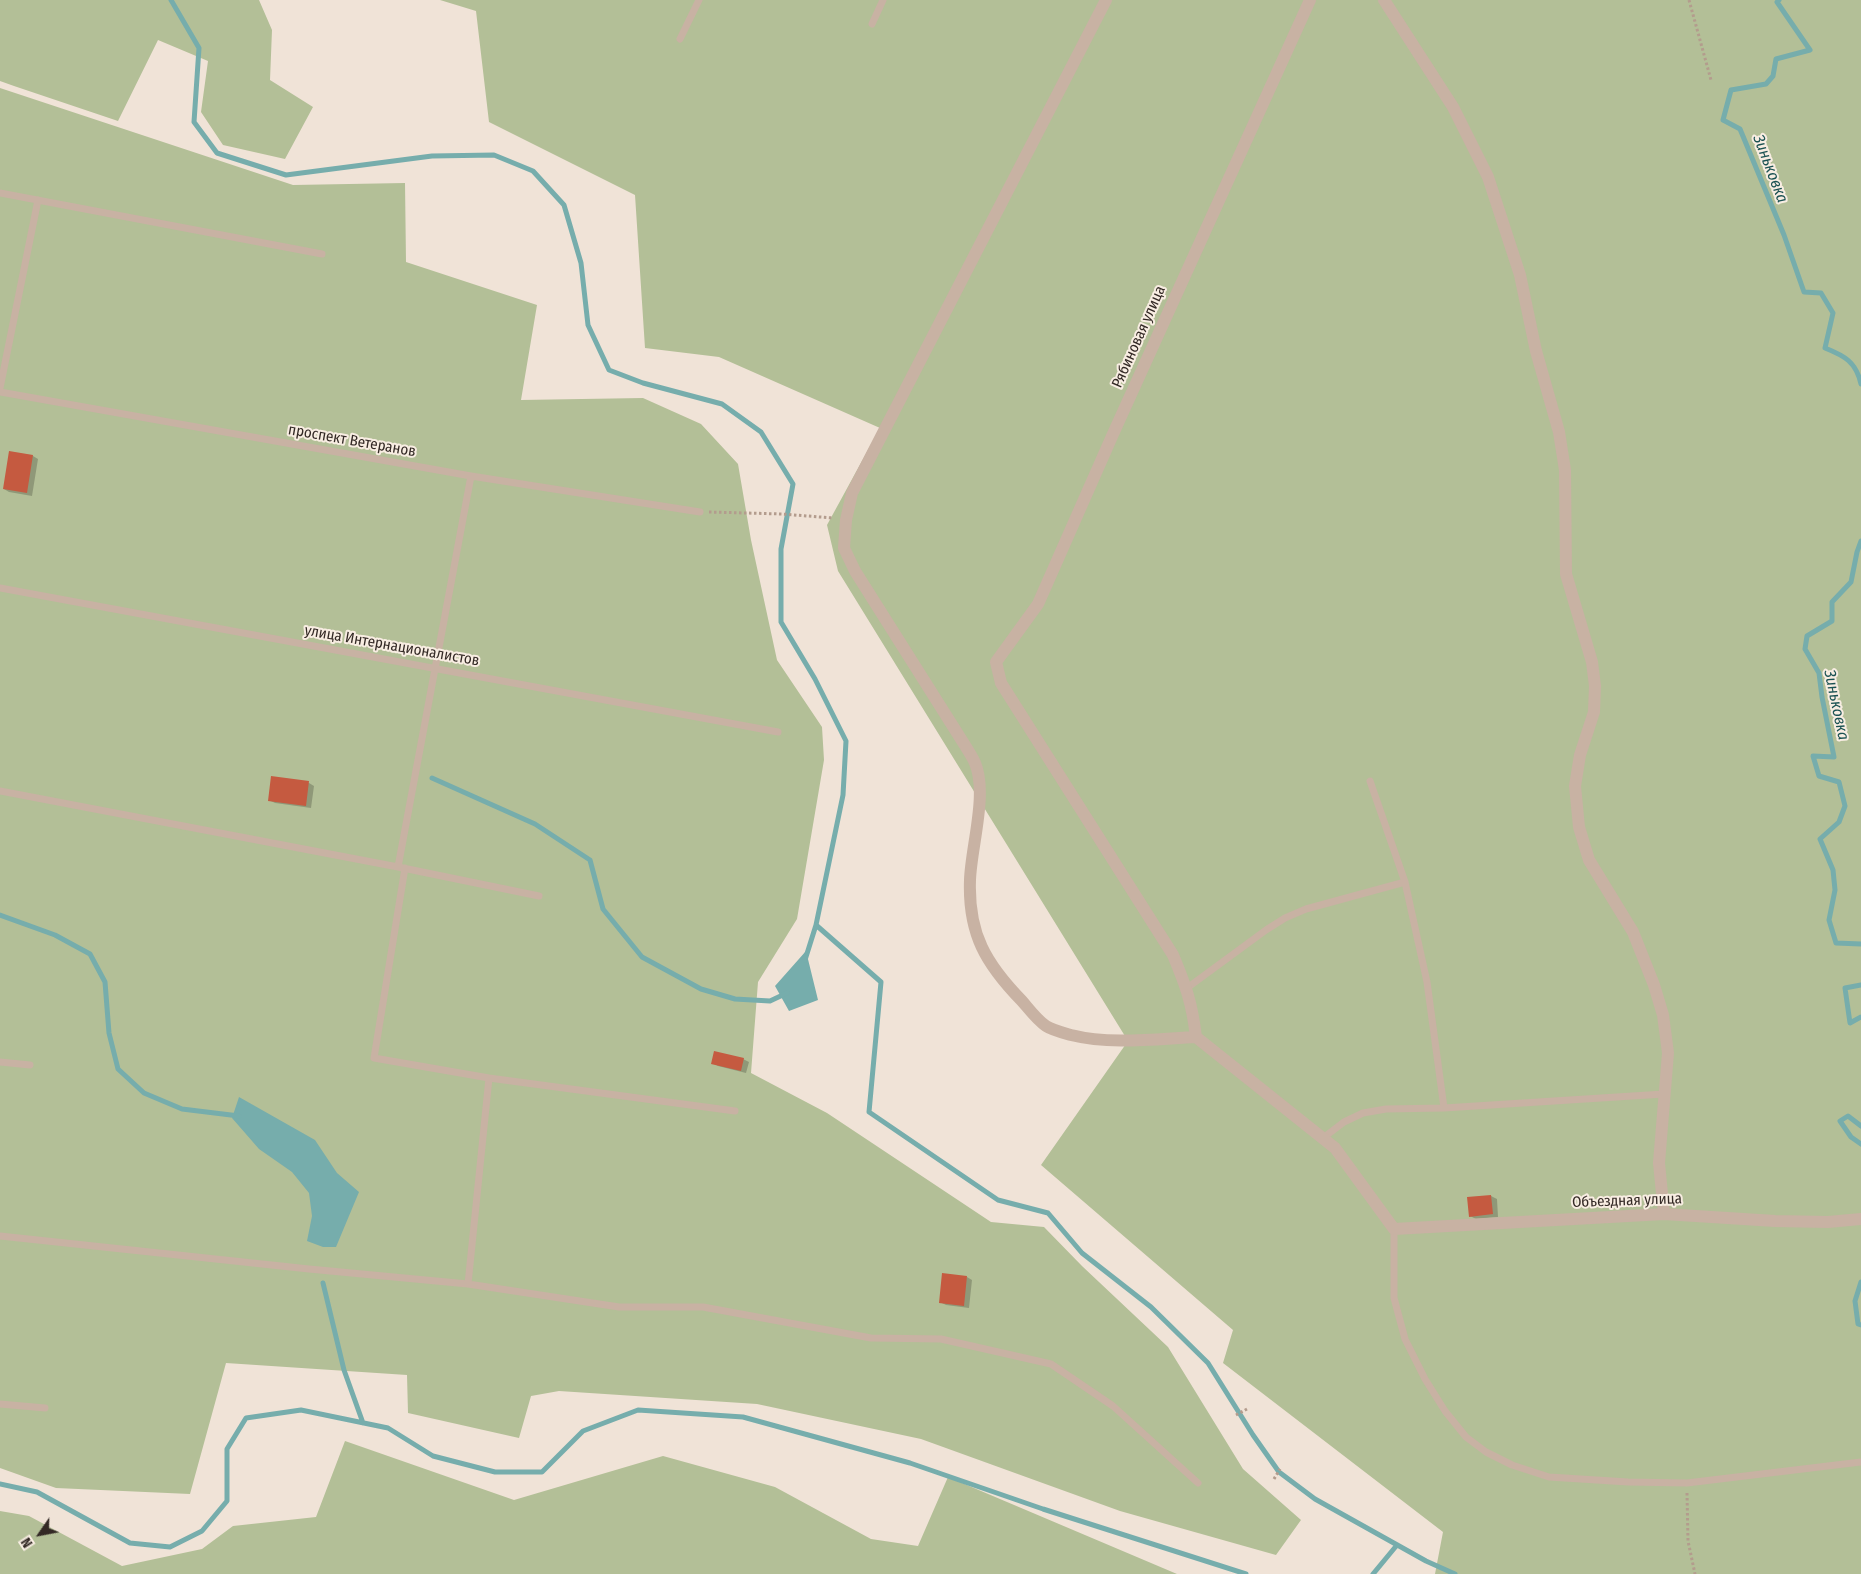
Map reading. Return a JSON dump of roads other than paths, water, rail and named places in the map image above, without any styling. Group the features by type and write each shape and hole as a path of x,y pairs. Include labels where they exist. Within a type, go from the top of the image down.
{"street":[{"path":"1106,0 852,493 846,520 844,548 855,571 966,746 976,765 980,788 970,880 971,917 979,943 989,963 1013,992 1046,1026 1071,1035 1138,1040 1196,1037 1336,1148 1394,1229"},
{"name":"Рябиновая улица","path":"1187,988 1173,955 1001,683 996,662 1038,604 1310,0"},
{"path":"1384,0 1453,107 1488,177 1520,275 1536,351 1559,432 1565,470 1566,574 1592,662 1595,686 1594,712 1580,755 1575,786 1579,827 1589,860 1633,932 1654,985 1663,1015 1668,1053 1659,1163 1664,1214"},
{"path":"1187,988 1193,1008 1196,1037"},
{"name":"Объездная улица","path":"1394,1229 1664,1214 1775,1221 1828,1222 1861,1219"}],"lane":[{"path":"680,40 699,0"},
{"path":"872,24 884,0"},
{"path":"0,193 322,254"},
{"path":"0,390 38,200"},
{"name":"проспект Ветеранов","path":"0,390 470,476 700,512"},
{"path":"470,476 435,668 402,867 374,1058 489,1078 736,1111"},
{"name":"улица Интернационалистов","path":"0,588 778,732"},
{"path":"1370,781 1405,882 1427,982 1444,1108"},
{"path":"0,791 402,867 539,896"},
{"path":"1187,988 1285,918 1306,909 1405,882"},
{"path":"0,1062 30,1065"},
{"path":"468,1284 489,1078"},
{"path":"1323,1138 1344,1122 1363,1113 1386,1108 1444,1108 1664,1094"},
{"path":"1394,1229 1394,1298 1405,1339 1424,1380 1466,1437 1486,1452 1512,1465 1549,1477 1687,1484 1861,1462"},
{"path":"0,1236 468,1284 619,1307 703,1307 872,1338 941,1339 1052,1364 1113,1406 1198,1483"},
{"path":"0,1404 45,1408"}],"water":[{"path":"806,951 818,1000 789,1011 775,986"},
{"path":"239,1097 315,1140 337,1173 359,1192 336,1247 323,1247 307,1241 312,1216 309,1193 292,1172 259,1149 232,1118"}],"waterway":[{"path":"171,0 199,48 194,122 217,153 286,175 432,156 494,155 533,171 564,205 581,263 588,325 609,370 643,383 722,404 761,432 793,484 781,549 781,622 815,679 846,741 843,795 816,925 881,982 869,1112 998,1200 1048,1213 1082,1253 1151,1307 1208,1363 1253,1435 1279,1472 1315,1499 1426,1561 1455,1574"},
{"name":"Зиньковка","path":"1779,0 1777,2 1810,50 1776,59 1773,76 1766,84 1731,90 1723,120 1740,129 1784,235 1804,292 1821,293 1833,313 1825,348 1849,361 1856,370 1861,384"},
{"name":"Зиньковка","path":"1861,541 1851,582 1832,602 1832,621 1807,636 1805,649 1819,673 1834,757 1813,756 1819,776 1839,782 1845,806 1839,822 1820,839 1833,870 1835,890 1829,920 1836,943 1861,944"},
{"path":"432,778 535,824 590,860 603,909 642,957 701,989 735,999 770,1001 787,993"},
{"path":"0,915 55,935 90,954 105,982 109,1033 118,1069 144,1093 182,1109 239,1116"},
{"path":"805,960 816,925"},
{"name":"Зиньковка","path":"1861,985 1845,988 1850,1023 1861,1017"},
{"name":"Зиньковка","path":"1861,1126 1848,1116 1840,1121 1851,1137 1861,1144"},
{"name":"Зиньковка","path":"1861,1282 1855,1301 1858,1324 1861,1325"},
{"path":"323,1283 344,1370 363,1423"},
{"path":"0,1484 37,1492 130,1543 170,1547 202,1531 227,1501 227,1449 246,1418 301,1410 388,1428 433,1456 495,1472 542,1472 583,1431 638,1410 743,1417 910,1463 1043,1509 1246,1574"},
{"path":"1373,1574 1397,1545"}]}
